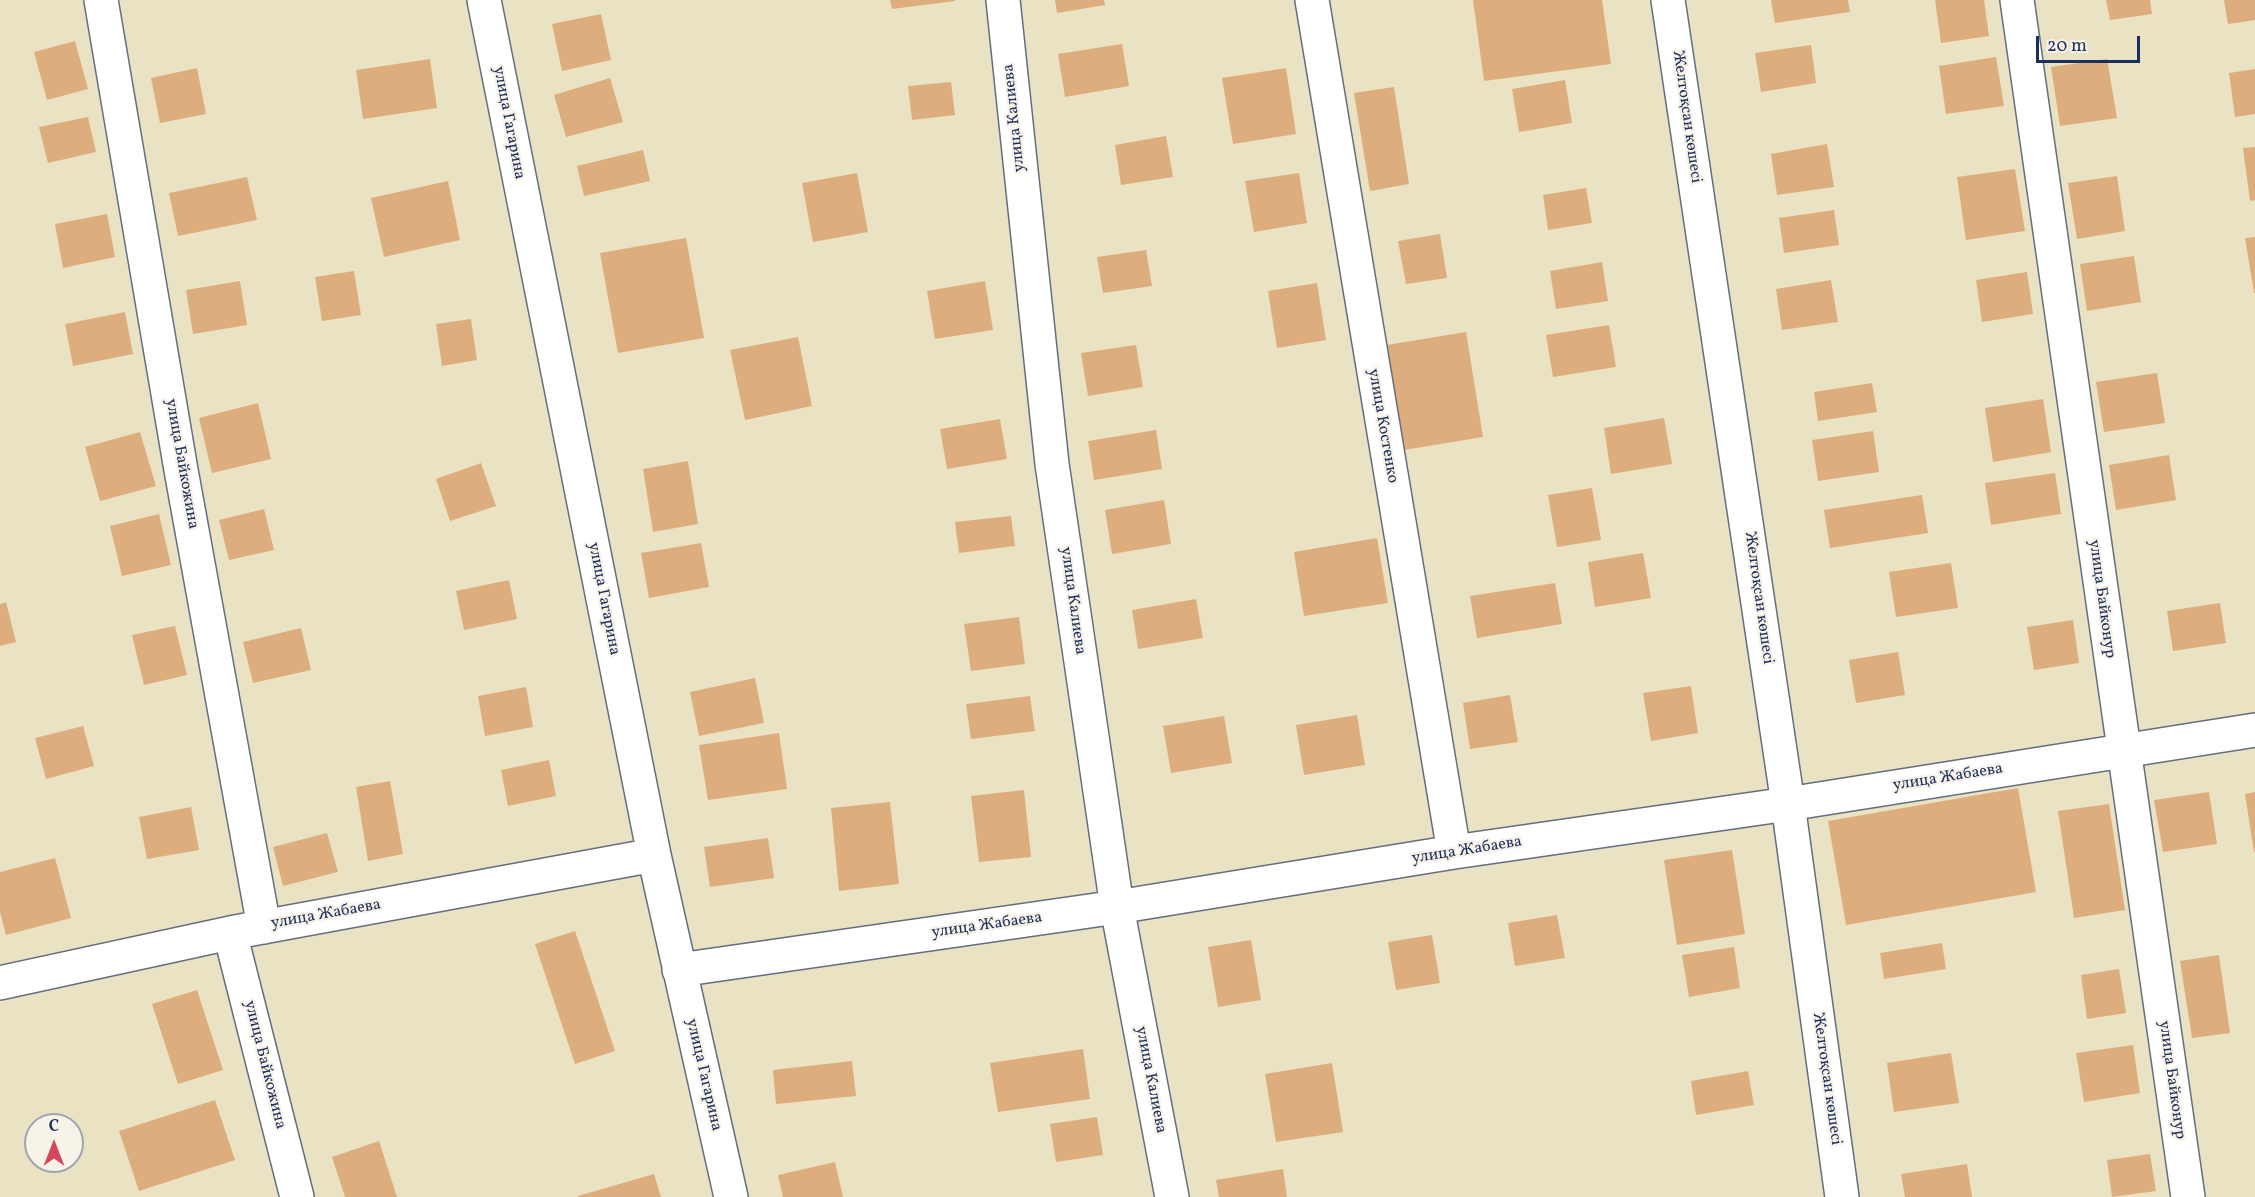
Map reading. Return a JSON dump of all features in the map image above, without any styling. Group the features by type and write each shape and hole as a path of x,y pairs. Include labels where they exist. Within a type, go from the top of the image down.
{"street":[{"name":"улица Байкожина","path":"100,0 179,459 264,927"},
{"name":"улица Гагарина","path":"483,0 654,855 731,1197"},
{"name":"улица Калиева","path":"1003,0 1052,464 1117,907 1172,1197"},
{"name":"улица Костенко","path":"1312,0 1454,852"},
{"name":"Желтоқсан көшесі","path":"1668,0 1788,804 1842,1197"},
{"name":"улица Байконур","path":"2017,0 2188,1197"},
{"name":"улица Жабаева","path":"679,970 1117,907 1454,852 1788,804 2255,729"},
{"name":"улица Жабаева","path":"0,983 230,933 654,855"},
{"name":"улица Байкожина","path":"230,933 297,1197"}],"building":[{"path":"890,0 955,0 955,1 892,9"},
{"path":"1055,0 1104,0 1105,5 1057,13"},
{"path":"1473,0 1602,0 1611,64 1484,81"},
{"path":"1771,0 1848,0 1850,12 1775,23"},
{"path":"1935,0 1984,0 1989,36 1941,43"},
{"path":"2106,0 2150,0 2152,14 2110,20"},
{"path":"2224,0 2255,0 2255,20 2228,24"},
{"path":"601,14 611,60 562,71 552,24"},
{"path":"75,41 88,89 47,100 34,52"},
{"path":"1122,44 1129,86 1065,97 1058,54"},
{"path":"1811,45 1816,83 1761,92 1755,53"},
{"path":"1996,57 2004,106 1946,114 1939,66"},
{"path":"430,59 437,108 363,119 356,70"},
{"path":"2107,59 2117,118 2060,126 2051,67"},
{"path":"197,68 206,114 160,123 151,78"},
{"path":"1286,68 1296,134 1233,144 1222,78"},
{"path":"2255,69 2255,114 2235,117 2229,73"},
{"path":"610,78 623,122 566,137 554,95"},
{"path":"1565,80 1572,123 1519,132 1512,89"},
{"path":"951,82 955,115 912,120 908,86"},
{"path":"1394,87 1409,184 1370,191 1354,93"},
{"path":"88,117 96,152 48,163 39,127"},
{"path":"1166,136 1173,177 1121,185 1115,145"},
{"path":"1827,144 1834,187 1777,195 1771,154"},
{"path":"2255,147 2255,200 2250,201 2243,148"},
{"path":"643,150 650,181 584,196 577,166"},
{"path":"2015,169 2025,231 1966,240 1957,177"},
{"path":"857,173 868,232 813,242 802,183"},
{"path":"1299,173 1307,223 1254,232 1245,181"},
{"path":"2117,176 2125,231 2077,239 2068,183"},
{"path":"247,177 257,220 178,236 169,193"},
{"path":"448,181 460,240 384,257 371,198"},
{"path":"1586,188 1592,223 1548,230 1543,195"},
{"path":"1834,210 1839,245 1784,253 1779,218"},
{"path":"107,214 115,257 63,268 55,224"},
{"path":"1440,234 1447,278 1406,284 1398,241"},
{"path":"2255,237 2255,293 2254,293 2245,238"},
{"path":"686,238 704,338 618,353 600,253"},
{"path":"1146,250 1152,286 1103,293 1097,257"},
{"path":"2134,256 2141,302 2087,311 2080,264"},
{"path":"1602,262 1608,301 1556,309 1550,271"},
{"path":"354,271 361,315 322,321 315,277"},
{"path":"2027,272 2033,314 1982,322 1976,280"},
{"path":"1831,280 1838,322 1782,330 1776,289"},
{"path":"240,281 247,325 193,334 186,290"},
{"path":"985,281 993,330 935,339 927,291"},
{"path":"1317,283 1326,340 1277,348 1268,291"},
{"path":"125,312 133,354 73,366 65,324"},
{"path":"471,319 477,360 442,366 436,324"},
{"path":"1609,325 1616,367 1553,377 1546,335"},
{"path":"1466,332 1483,437 1404,450 1387,345"},
{"path":"798,337 812,406 745,420 730,350"},
{"path":"1136,345 1143,387 1088,396 1081,353"},
{"path":"2157,373 2165,423 2104,432 2096,382"},
{"path":"1872,383 1877,412 1818,421 1814,392"},
{"path":"2043,399 2051,452 1993,462 1985,408"},
{"path":"258,403 271,459 212,473 199,418"},
{"path":"1664,418 1672,464 1611,474 1604,428"},
{"path":"1000,419 1007,459 947,469 940,429"},
{"path":"1156,430 1162,469 1094,480 1088,441"},
{"path":"1873,431 1879,472 1818,481 1812,440"},
{"path":"140,432 156,486 100,501 85,447"},
{"path":"2169,455 2176,500 2116,510 2109,465"},
{"path":"688,461 698,524 653,532 643,469"},
{"path":"481,463 496,506 450,521 436,479"},
{"path":"2055,473 2061,514 1991,525 1985,483"},
{"path":"1592,488 1601,540 1557,547 1548,495"},
{"path":"1922,495 1928,533 1830,548 1824,510"},
{"path":"1164,500 1171,544 1112,554 1105,510"},
{"path":"264,509 274,550 229,560 219,520"},
{"path":"159,514 171,565 122,576 110,526"},
{"path":"1011,516 1015,546 959,553 955,522"},
{"path":"1377,538 1388,603 1304,616 1294,552"},
{"path":"701,543 709,587 649,598 641,553"},
{"path":"1643,553 1651,598 1595,607 1588,562"},
{"path":"1951,563 1958,608 1896,617 1889,572"},
{"path":"509,580 517,619 464,630 456,591"},
{"path":"1555,583 1562,624 1477,638 1470,596"},
{"path":"1196,599 1203,638 1138,649 1132,610"},
{"path":"6,602 16,642 0,646 0,604"},
{"path":"2220,603 2226,643 2173,651 2167,611"},
{"path":"1019,617 1025,664 971,671 964,624"},
{"path":"2073,620 2079,663 2034,670 2027,627"},
{"path":"175,626 187,675 144,685 132,635"},
{"path":"301,628 311,670 253,683 243,642"},
{"path":"1898,652 1905,695 1856,703 1849,660"},
{"path":"755,678 764,723 699,736 690,692"},
{"path":"1691,686 1698,733 1651,741 1643,693"},
{"path":"526,687 533,727 485,736 478,696"},
{"path":"1510,695 1518,742 1470,749 1463,703"},
{"path":"1030,696 1035,731 971,739 966,704"},
{"path":"1357,715 1365,765 1304,775 1296,725"},
{"path":"1224,716 1232,763 1171,773 1163,726"},
{"path":"83,726 94,766 46,779 35,738"},
{"path":"779,733 787,789 708,800 699,745"},
{"path":"549,760 556,796 508,806 501,770"},
{"path":"390,781 403,854 368,861 356,787"},
{"path":"2018,788 2036,892 1846,925 1828,821"},
{"path":"1024,790 1031,857 979,862 971,796"},
{"path":"2209,792 2217,844 2163,852 2154,800"},
{"path":"2255,792 2255,852 2254,852 2245,794"},
{"path":"890,802 899,884 839,891 831,808"},
{"path":"2109,804 2125,910 2074,918 2058,811"},
{"path":"191,807 199,850 147,859 139,817"},
{"path":"327,833 338,872 283,886 273,847"},
{"path":"768,838 774,878 710,887 704,847"},
{"path":"1732,850 1745,934 1677,945 1664,860"},
{"path":"55,858 71,918 6,935 0,912 0,872"},
{"path":"1557,915 1565,958 1515,966 1508,923"},
{"path":"575,931 615,1051 575,1064 535,944"},
{"path":"1432,935 1440,983 1396,990 1388,942"},
{"path":"1251,940 1261,1000 1218,1007 1208,947"},
{"path":"1942,943 1946,969 1884,979 1880,953"},
{"path":"1734,947 1740,988 1689,997 1682,955"},
{"path":"2219,955 2230,1033 2192,1038 2180,961"},
{"path":"2119,969 2126,1013 2087,1019 2081,975"},
{"path":"197,990 223,1070 178,1084 152,1004"},
{"path":"2133,1045 2140,1093 2084,1102 2076,1053"},
{"path":"1083,1049 1090,1099 998,1112 990,1063"},
{"path":"1951,1053 1959,1103 1894,1112 1887,1063"},
{"path":"852,1061 856,1096 776,1104 773,1070"},
{"path":"1332,1063 1343,1132 1276,1142 1265,1074"},
{"path":"1748,1071 1754,1105 1696,1115 1691,1081"},
{"path":"215,1100 235,1160 139,1191 119,1131"},
{"path":"1097,1117 1103,1155 1056,1162 1050,1124"},
{"path":"379,1141 397,1197 345,1197 332,1157"},
{"path":"2150,1154 2156,1191 2112,1197 2107,1160"},
{"path":"835,1162 843,1197 783,1197 778,1175"},
{"path":"1967,1164 1972,1197 1905,1197 1901,1174"},
{"path":"1283,1169 1287,1197 1219,1197 1216,1180"},
{"path":"654,1174 661,1197 578,1197 578,1196"}]}
